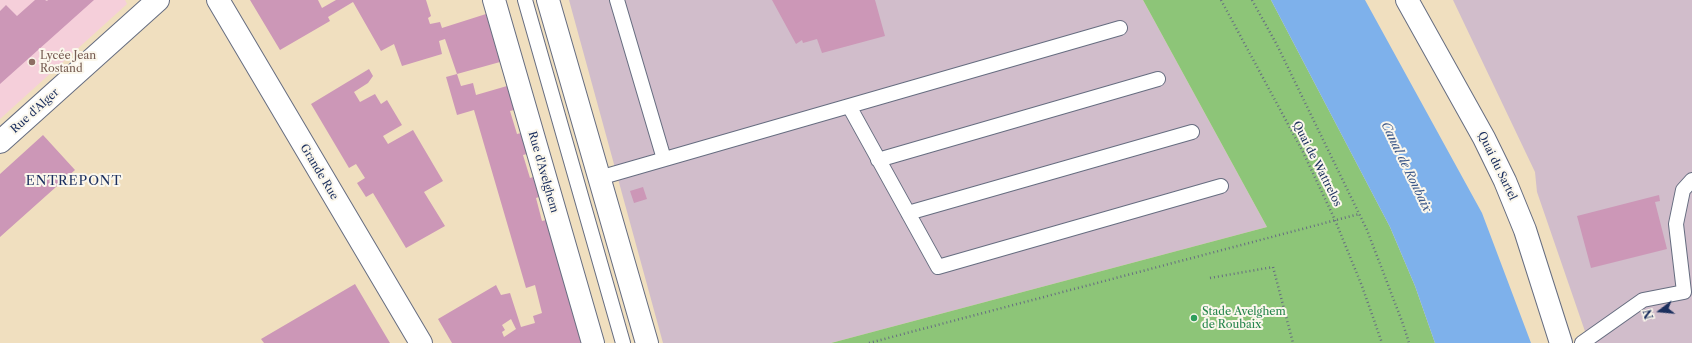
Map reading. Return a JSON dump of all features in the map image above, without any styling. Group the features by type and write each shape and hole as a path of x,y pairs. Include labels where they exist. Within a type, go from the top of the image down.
{"street":[{"name":"Rue d'Alger","path":"0,142 158,0"},
{"name":"Grande Rue","path":"218,0 421,343"},
{"name":"Rue d'Avelghem","path":"494,0 593,343"},
{"path":"548,0 647,343"},
{"name":"Quai du Sartel","path":"1407,0 1484,138 1505,181 1525,230 1561,343"}],"lane":[{"path":"525,0 623,343"},
{"path":"617,0 664,159"},
{"path":"599,178 1120,28"},
{"path":"878,160 1158,79"},
{"path":"848,106 938,267 1221,186"},
{"path":"908,213 1192,132"},
{"path":"1582,343 1643,300 1684,292 1676,224 1683,190 1692,180"}],"path":[{"name":"Quai de Wattrelos","path":"1221,0 1303,152 1336,220 1362,286 1382,343"},
{"path":"1252,0 1277,45 1360,214 1409,343"},
{"path":"869,343 1360,214"},
{"path":"1210,278 1273,267 1293,343"}],"shaded area":[{"name":"Lycée Jean Rostand","path":"0,0 125,0 127,4 0,119"},
{"path":"569,0 1143,0 1267,227 831,343 663,343"},
{"path":"1453,0 1692,0 1692,343 1589,343 1537,192 1535,172"}],"green space":[{"path":"1143,0 1271,0 1390,227 1415,286 1435,343 831,343 1267,227"}],"water":[{"name":"Canal de Roubaix","path":"1271,0 1365,0 1482,213 1531,343 1435,343 1415,286 1390,227"}],"building":[{"path":"35,0 94,0 0,84 0,11 6,5 17,16"},
{"path":"250,0 318,0 322,8 336,0 426,0 431,16 428,18 430,24 440,22 442,28 486,14 500,62 457,74 445,39 439,41 442,54 402,66 394,44 381,51 353,2 328,17 330,21 280,50"},
{"path":"772,0 875,0 885,36 822,53 817,39 803,43 802,40 796,44"},
{"path":"369,69 373,76 368,83 354,92 360,102 375,94 381,104 387,100 402,125 383,136 388,144 413,130 443,181 424,192 445,226 406,248 373,193 366,197 357,183 365,178 356,164 349,168 311,104"},
{"path":"457,74 461,86 473,83 476,95 507,86 514,110 510,111 517,134 521,133 527,154 523,155 530,178 533,177 539,197 536,198 542,221 546,220 581,343 452,343 438,319 496,285 501,295 510,293 521,327 535,323 533,316 542,313 535,285 526,288 474,110 457,115 446,77","holes":["511,319 516,329 504,337 502,332 505,330 502,325"]},
{"path":"43,135 75,170 0,237 0,174"},
{"path":"643,187 647,199 634,203 630,191"},
{"path":"1659,195 1660,201 1655,202 1667,249 1591,268 1577,216"},
{"path":"355,284 390,343 264,343 261,339"}],"place":[{"name":"Lycée Jean Rostand","path":"32,62"},
{"name":"Stade Avelghem de Roubaix","path":"1194,318"}],"district":[{"name":"ENTREPONT","path":"74,181"}]}
